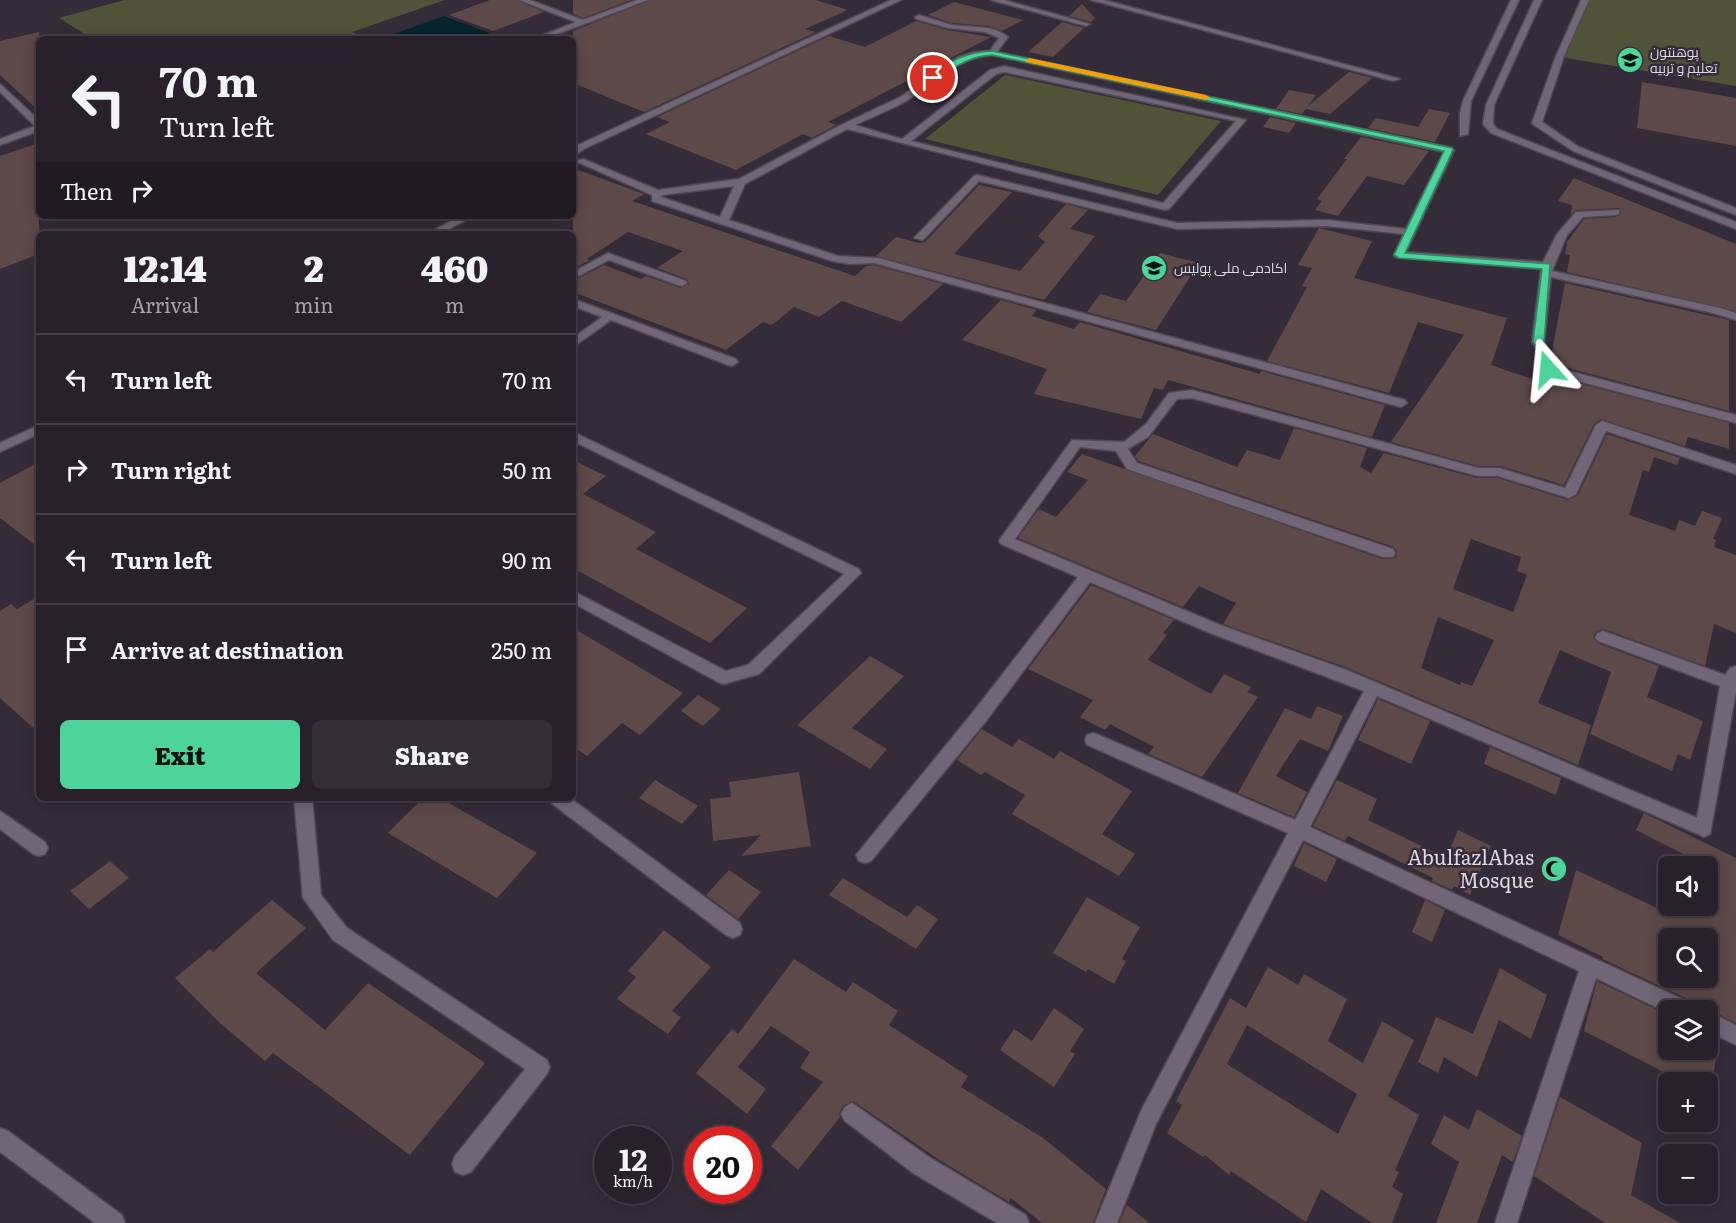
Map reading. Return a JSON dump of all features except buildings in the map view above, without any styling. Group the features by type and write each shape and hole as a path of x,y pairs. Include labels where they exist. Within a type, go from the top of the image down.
{"street":[{"path":"523,0 582,22"},
{"path":"545,36 644,0"},
{"path":"897,0 638,119 581,147 577,157 657,194 741,182 903,99 961,59 975,54 992,53 1449,150 1399,255 1546,270 1716,310 1736,317"},
{"path":"994,0 1010,2 1086,24"},
{"path":"1095,0 1396,79"},
{"path":"1462,134 1467,101 1515,0"},
{"path":"1538,0 1490,105 1488,124 1494,131 1736,226"},
{"path":"1585,0 1560,56 1537,123 1576,149 1736,212"},
{"path":"919,17 953,27 977,28 999,34 1004,37 992,53"},
{"path":"847,126 904,142 1165,207 1242,120 1004,69 993,72 904,142"},
{"path":"0,87 36,123"},
{"path":"0,142 36,127"},
{"path":"919,238 977,178 1178,226 1327,224 1410,232"},
{"path":"723,222 741,182"},
{"path":"657,194 656,198 836,259 885,262 1401,404"},
{"path":"1616,212 1580,214 1562,234 1546,270 1538,342 1550,361 1548,369 1736,419"},
{"path":"438,231 462,219"},
{"path":"446,227 456,231"},
{"path":"576,274 608,256 682,283"},
{"path":"576,303 732,362"},
{"path":"576,341 610,316"},
{"path":"1603,637 1733,680 1704,829 1373,688 1215,628 1006,541 1077,443 1121,448 1134,441 1154,424 1173,396 1192,394 1478,472 1499,472 1569,494 1602,425 1736,470"},
{"path":"0,448 36,430"},
{"path":"576,437 855,573 753,670 724,678 576,598"},
{"path":"1121,448 1132,466 1388,554"},
{"path":"865,855 980,716 1088,575"},
{"path":"1106,1223 1148,1118 1373,688"},
{"path":"1093,740 1299,830 1663,1000"},
{"path":"303,801 312,898 340,934 540,1067 463,1164"},
{"path":"561,801 733,930"},
{"path":"0,819 39,848"},
{"path":"1506,1223 1590,966"},
{"path":"1718,1026 1736,1035"},
{"path":"852,1114 921,1165 1018,1223"},
{"path":"0,1139 114,1223"}],"green space":[{"path":"124,0 445,0 352,32 361,36 88,36 59,18"},
{"path":"1588,0 1736,0 1736,86 1560,57"},
{"path":"1005,75 1221,121 1158,195 925,139"}],"water":[{"path":"444,16 490,33 482,36 388,36"}],"slow traffic":[{"path":"1029,61 1206,98"}],"place":[{"name":"پوهنتون تعلیم و تربیه","path":"1630,60"},
{"name":"اکادمی ملی پولیس","path":"1154,268"},
{"name":"AbulfazlAbas Mosque","path":"1554,869"}],"route":[{"path":"933,78 961,59 975,54 992,53 1449,150 1399,255 1415,258 1547,266 1538,342 1550,361 1548,369"}]}
